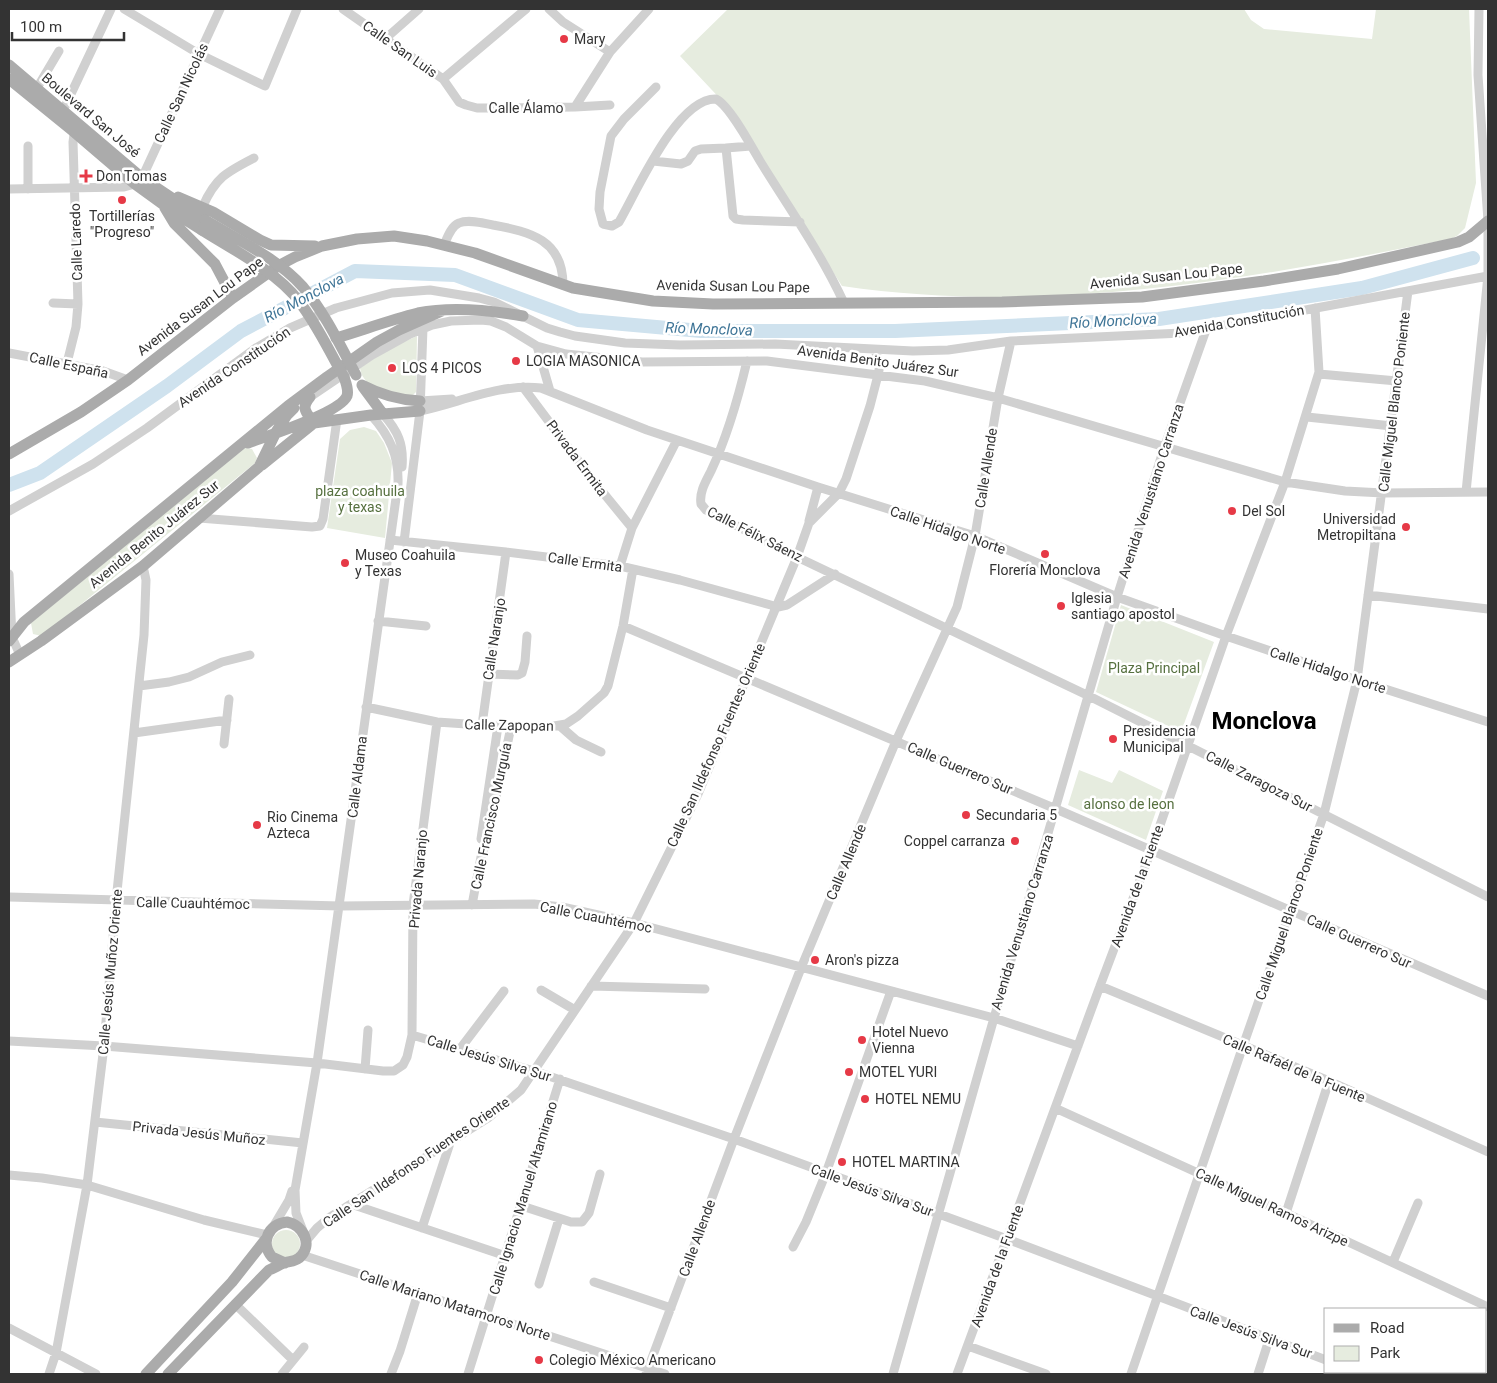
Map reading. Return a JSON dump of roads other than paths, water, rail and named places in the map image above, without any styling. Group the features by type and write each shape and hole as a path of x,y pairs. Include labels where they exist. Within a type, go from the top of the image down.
{"main road":[{"name":"Boulevard San José","path":"9,65 37,88 61,115"},
{"name":"Boulevard San José","path":"9,79 75,126 138,181 203,225"},
{"path":"234,298 215,264 174,223 164,199 182,198 203,206 271,245 322,246"},
{"name":"Avenida Susan Lou Pape","path":"9,454 81,412 128,380 278,266 322,246 357,239 384,236 402,237 444,245 475,253 563,285 616,296 679,303 1011,302 1107,299 1175,294 1338,269 1464,240 1488,221"},
{"path":"203,225 271,260 290,274 314,301 359,380 383,414"},
{"name":"Avenida Benito Juárez Sur","path":"10,639 24,622 243,445 276,432 313,421 332,410 344,400 348,390 344,377 314,323 293,294 284,284 203,225"},
{"path":"336,338 419,313 444,310 477,310 522,316"},
{"path":"243,445 288,406 377,342 444,310"},
{"path":"359,380 372,391 420,406"},
{"path":"310,397 304,408 313,421"},
{"path":"276,432 290,412 310,397"},
{"path":"260,464 313,421 383,414 420,406"},
{"name":"Avenida Benito Juárez Sur","path":"9,662 41,641 143,566 199,518 260,464 276,432"},
{"path":"243,445 258,448 260,464"},
{"path":"24,622 21,633 24,639 30,643 41,641"},
{"path":"146,1374 232,1282 269,1234 282,1223 291,1223 300,1228 304,1236 302,1254 295,1261 269,1270 168,1374"},
{"path":"269,1234 269,1253 276,1260 285,1263"}],"street":[{"path":"61,115 111,9"},
{"path":"124,9 199,54 265,86 297,9"},
{"name":"Calle San Nicolás","path":"138,181 220,9"},
{"name":"Calle San Luis","path":"343,9 443,80 459,102 477,108"},
{"path":"385,39 419,9"},
{"path":"443,80 526,9"},
{"path":"549,9 563,22 610,52"},
{"path":"575,107 610,52 649,9"},
{"path":"1466,492 1488,276 1488,221 1478,76 1479,9"},
{"path":"37,88 59,51"},
{"path":"656,87 624,119 611,136 600,192 599,209 603,224 612,226 619,222 671,131 691,107 710,98 716,99 751,146 800,222 826,266 844,303"},
{"name":"Calle Álamo","path":"477,108 610,105"},
{"name":"Calle Laredo","path":"67,363 76,327 78,304 74,189 75,126"},
{"path":"28,146 28,189"},
{"path":"653,161 681,164 688,161 695,151 701,149 751,146"},
{"path":"726,148 733,216 736,219 743,220 800,222"},
{"path":"203,206 219,179 236,167 254,158"},
{"path":"9,189 124,187 138,181"},
{"path":"444,245 453,228 463,222 490,224 528,233 546,242 558,257 563,271 563,285"},
{"path":"1471,280 1484,268 1488,259"},
{"name":"Avenida Constitución","path":"9,511 93,464 147,428 256,348 290,328 336,308 392,293 430,290 456,293 494,302 547,328 575,336 625,343 680,345 775,344 913,351 948,350 1011,341 1144,335 1206,330 1488,276"},
{"name":"Calle Miguel Blanco Poniente","path":"1131,1374 1324,814 1357,680 1392,426 1408,291"},
{"path":"53,303 78,304"},
{"name":"Avenida de la Fuente","path":"957,1374 1151,851 1226,636 1285,482 1307,417 1320,364 1315,308"},
{"name":"Avenida Benito Juárez Sur","path":"310,397 397,340 423,328 451,321 471,319 491,321 506,327 537,346 566,354 642,362 747,361 783,363 925,380 998,398 1285,482 1345,491 1383,493 1488,492"},
{"path":"404,542 420,406 423,328"},
{"name":"Avenida Venustiano Carranza","path":"893,1374 994,1018 1117,597 1164,448 1206,330"},
{"name":"Calle Allende","path":"647,1372 734,1139 801,968 896,741 957,607 975,536 998,398 1011,341"},
{"path":"537,346 550,391"},
{"name":"Calle San Ildefonso Fuentes Oriente","path":"808,523 839,493 846,479 878,375 880,365 875,350"},
{"name":"Calle España","path":"9,353 103,371 128,380"},
{"name":"Calle Félix Sáenz","path":"747,361 735,408 719,454 701,493 700,501 702,507 797,557 948,627"},
{"path":"1319,374 1398,380"},
{"name":"Calle Hidalgo Norte","path":"420,406 523,387 541,388 629,424 818,487 975,536 1117,597 1226,636 1488,722"},
{"name":"Privada Ermita","path":"523,387 592,479 632,528"},
{"path":"383,414 415,457"},
{"name":"Calle Aldama","path":"304,1236 295,1204 297,1176 317,1063 340,906 398,484 397,459 393,446 371,415"},
{"path":"1307,417 1392,426"},
{"path":"199,518 319,526 322,522 337,419"},
{"path":"398,434 402,458 398,484"},
{"path":"620,566 632,528 677,440"},
{"name":"Calle San Ildefonso Fuentes Oriente","path":"304,1236 351,1204 488,1118 521,1090 634,922 698,794 797,557 818,487"},
{"name":"Calle Ermita","path":"390,540 620,566 680,580 775,607"},
{"name":"Calle Naranjo","path":"482,725 506,552"},
{"name":"Calle Jesús Muñoz Oriente","path":"49,1374 56,1353 87,1185 104,1046 116,901 139,686 146,593 143,566"},
{"name":"Calle Zapopan","path":"366,707 437,722 511,727 560,726 578,716 606,689 623,626 633,570"},
{"path":"9,574 10,639 20,655"},
{"path":"775,607 788,605 835,574"},
{"path":"1368,595 1488,609"},
{"path":"378,621 426,626"},
{"name":"Calle Guerrero Sur","path":"623,626 1056,809 1488,996"},
{"name":"Calle Zaragoza Sur","path":"948,627 1488,897"},
{"path":"488,674 519,675 523,672 528,636"},
{"path":"139,686 189,677 222,662 250,655"},
{"path":"224,744 229,699"},
{"path":"134,733 227,720"},
{"name":"Privada Naranjo","path":"365,1069 394,1070 403,1065 407,1057 412,1035 413,905 437,722"},
{"path":"481,857 482,834 498,726"},
{"path":"560,726 576,740 602,752"},
{"name":"Calle Francisco Murguía","path":"472,905 511,727"},
{"name":"Calle Cuauhtémoc","path":"9,897 340,906 534,904 562,907 634,922 994,1018 1078,1046"},
{"path":"591,986 705,989"},
{"name":"Calle Rafaél de la Fuente","path":"1100,986 1329,1081 1488,1152"},
{"path":"541,990 575,1010"},
{"path":"793,1247 806,1222 826,1173 891,991"},
{"path":"460,1049 504,992"},
{"path":"9,1041 104,1046 317,1063 365,1069 368,1030"},
{"name":"Calle Jesús Silva Sur","path":"412,1035 534,1070 734,1139 1324,1359"},
{"name":"Calle Ignacio Manuel Altamirano","path":"468,1374 522,1206 560,1079"},
{"path":"1286,1212 1329,1081"},
{"name":"Calle Miguel Ramos Arizpe","path":"1055,1108 1488,1306"},
{"name":"Privada Jesús Muñoz","path":"95,1122 303,1144"},
{"path":"422,1228 451,1140"},
{"path":"522,1206 559,1219 578,1223 582,1222 586,1218 600,1174"},
{"path":"9,1175 87,1185 204,1220 269,1234"},
{"name":"Calle Aldama","path":"269,1234 289,1200 297,1176"},
{"path":"1393,1262 1418,1203"},
{"path":"351,1204 506,1256"},
{"path":"539,1284 559,1219"},
{"name":"Calle Mariano Matamoros Norte","path":"302,1254 488,1315 647,1372 665,1374"},
{"path":"594,1282 671,1308"},
{"path":"391,1374 418,1293"},
{"path":"235,1304 293,1360"},
{"path":"9,1328 96,1374"},
{"path":"1258,1374 1269,1340"},
{"path":"968,1346 1046,1374"},
{"path":"282,1374 304,1348"}],"waterway":[{"name":"Río Monclova","path":"9,485 40,473 167,386 241,331 355,271 455,275 578,320 701,331 895,331 1159,319 1362,288 1473,258"}],"place":[{"name":"Mary","path":"564,39"},
{"name":"Don Tomas","path":"86,176"},
{"name":"Tortillerías \"Progreso\"","path":"122,200"},
{"name":"LOGIA MASONICA","path":"516,361"},
{"name":"LOS 4 PICOS","path":"392,368"},
{"name":"Del Sol","path":"1232,511"},
{"name":"Universidad Metropiltana","path":"1406,527"},
{"name":"Florería Monclova","path":"1045,554"},
{"name":"Museo Coahuila y Texas","path":"345,563"},
{"name":"Iglesia santiago apostol","path":"1061,606"},
{"name":"Presidencia Municipal","path":"1113,739"},
{"name":"Secundaria 5","path":"966,815"},
{"name":"Rio Cinema Azteca","path":"257,825"},
{"name":"Coppel carranza","path":"1015,841"},
{"name":"Aron's pizza","path":"815,960"},
{"name":"Hotel Nuevo Vienna","path":"862,1040"},
{"name":"MOTEL YURI","path":"849,1072"},
{"name":"HOTEL NEMU","path":"865,1099"},
{"name":"HOTEL MARTINA","path":"842,1162"},
{"name":"Colegio México Americano","path":"539,1360"}],"district":[{"name":"Monclova","path":"1264,721"}],"park label":[{"name":"plaza coahuila y texas","path":"360,500"},
{"name":"Plaza Principal","path":"1154,668"},
{"name":"alonso de leon","path":"1129,804"}]}
